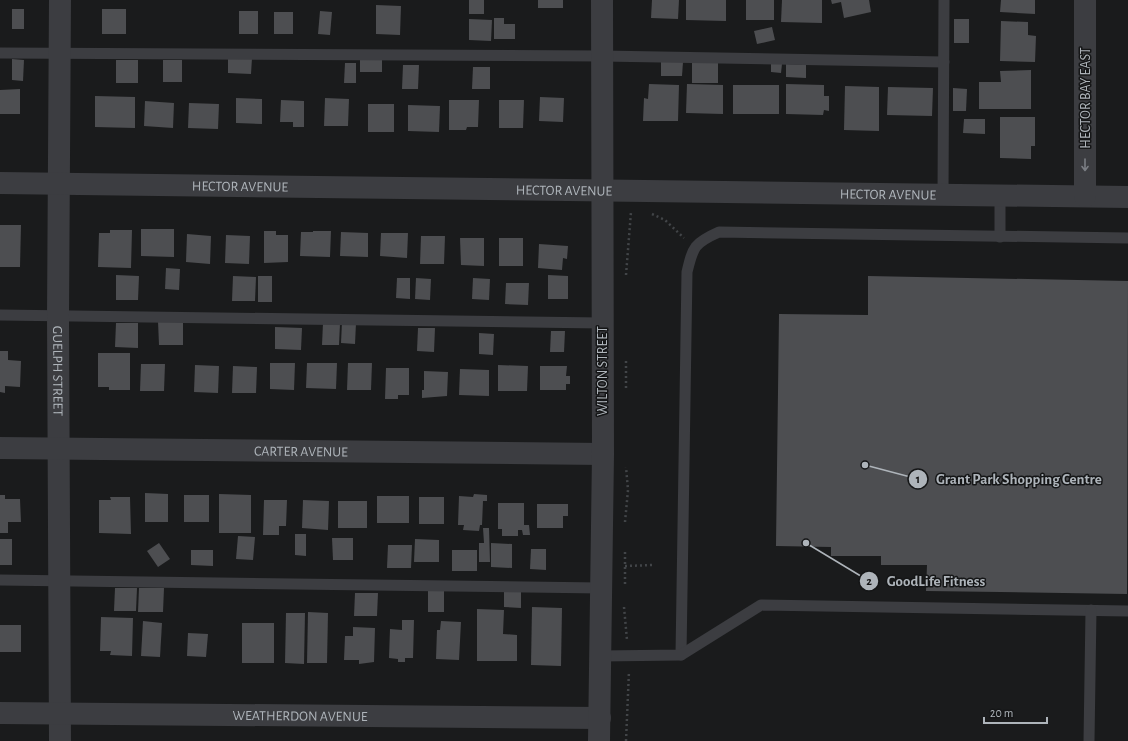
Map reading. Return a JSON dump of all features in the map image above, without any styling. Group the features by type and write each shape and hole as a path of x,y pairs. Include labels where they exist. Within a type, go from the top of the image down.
{"street":[{"name":"GUELPH STREET","path":"60,0 58,316 60,449 60,741"},
{"name":"WILTON STREET","path":"599,741 603,454 602,0"},
{"name":"HECTOR BAY EAST","path":"1085,196 1086,0"},
{"name":"HECTOR AVENUE","path":"0,183 1128,197"},
{"name":"CARTER AVENUE","path":"0,448 603,454"},
{"name":"WEATHERDON AVENUE","path":"0,713 600,718"}],"lane":[{"path":"943,195 944,0"},
{"path":"0,53 602,56 944,62"},
{"path":"1000,196 1000,237"},
{"path":"681,655 687,272 692,251 703,239 719,232 1128,238"},
{"path":"0,315 602,323"},
{"path":"0,580 602,588"},
{"path":"601,656 681,655 761,604 1128,611"},
{"path":"1089,741 1091,610"}],"path":[{"path":"626,279 632,211 639,212"},
{"path":"646,213 653,214 665,220 695,248"},
{"path":"626,354 626,390"},
{"path":"625,529 628,490 626,466"},
{"path":"624,588 626,566 625,544"},
{"path":"626,566 653,565"},
{"path":"624,603 628,656 626,741"}],"building":[{"path":"469,0 484,0 484,14 469,14"},
{"path":"538,0 563,0 563,8 538,8"},
{"path":"652,0 679,0 678,19 651,18"},
{"path":"686,0 726,0 726,21 686,20"},
{"path":"746,0 774,0 774,20 746,20"},
{"path":"782,0 822,0 822,23 781,22"},
{"path":"831,0 869,0 871,12 844,18 841,2 832,4"},
{"path":"1001,0 1035,0 1035,14 1000,12"},
{"path":"376,5 401,6 400,35 376,34"},
{"path":"12,9 24,9 24,29 12,29"},
{"path":"102,9 126,9 126,34 102,34"},
{"path":"239,11 258,11 258,34 239,34"},
{"path":"320,11 332,12 330,35 318,34"},
{"path":"274,12 293,12 293,34 274,34"},
{"path":"494,18 504,18 504,24 515,24 515,39 494,39"},
{"path":"469,19 492,20 491,41 469,40"},
{"path":"954,19 969,19 969,43 954,43"},
{"path":"1001,21 1028,22 1028,35 1036,36 1035,62 1000,61"},
{"path":"772,27 775,40 757,44 754,31"},
{"path":"228,57 252,58 251,74 228,73"},
{"path":"12,59 24,60 23,81 12,80"},
{"path":"360,59 382,59 382,72 360,72"},
{"path":"116,60 138,60 138,83 116,83"},
{"path":"163,60 182,60 182,82 163,82"},
{"path":"661,62 683,62 682,76 661,76"},
{"path":"345,63 356,63 356,83 344,83"},
{"path":"692,63 718,63 718,83 692,83"},
{"path":"771,64 782,64 781,73 771,72"},
{"path":"786,64 806,65 806,78 786,77"},
{"path":"403,65 419,65 418,89 402,89"},
{"path":"473,67 490,67 490,89 472,89"},
{"path":"1031,70 1031,109 979,109 979,82 1001,82 1000,71"},
{"path":"649,84 679,85 678,121 643,121 644,98 648,99"},
{"path":"687,84 723,85 723,114 686,113"},
{"path":"786,84 824,85 824,96 829,96 829,111 824,110 823,115 786,114"},
{"path":"733,85 779,85 779,114 733,114"},
{"path":"845,86 879,87 879,131 844,130"},
{"path":"888,87 933,88 932,116 887,115"},
{"path":"953,88 967,89 966,111 953,111"},
{"path":"20,89 20,114 0,114 0,90"},
{"path":"95,96 135,97 135,128 95,127"},
{"path":"540,97 564,98 563,122 539,121"},
{"path":"236,98 262,99 262,124 236,123"},
{"path":"325,98 349,99 348,126 324,126"},
{"path":"281,100 304,101 304,127 293,127 293,122 280,122"},
{"path":"449,100 479,100 478,127 467,127 466,130 449,130"},
{"path":"499,100 524,100 523,128 499,128"},
{"path":"145,101 174,103 173,128 144,126"},
{"path":"189,103 219,104 218,129 188,128"},
{"path":"368,104 394,104 394,132 368,132"},
{"path":"408,105 440,106 439,132 408,131"},
{"path":"1000,117 1035,117 1035,146 1031,146 1031,159 1000,158"},
{"path":"964,119 985,119 985,134 963,133"},
{"path":"0,225 21,225 20,267 0,267"},
{"path":"141,229 174,229 174,257 141,256"},
{"path":"110,230 132,230 131,268 98,267 99,233 110,233"},
{"path":"264,231 276,231 276,235 288,235 288,262 264,263"},
{"path":"331,231 330,257 300,256 301,232"},
{"path":"341,232 368,233 368,257 340,256"},
{"path":"381,233 408,233 407,258 380,256"},
{"path":"187,234 211,236 210,264 186,262"},
{"path":"226,235 250,236 249,264 225,263"},
{"path":"421,236 445,236 444,264 420,264"},
{"path":"460,238 484,238 484,266 461,265"},
{"path":"499,238 523,238 523,266 499,266"},
{"path":"539,244 568,246 567,259 563,258 562,270 538,268"},
{"path":"166,268 180,269 179,290 165,289"},
{"path":"116,275 139,276 138,300 116,300"},
{"path":"548,275 568,276 568,299 548,299"},
{"path":"233,276 256,277 255,301 232,301"},
{"path":"258,276 272,276 272,302 258,302"},
{"path":"868,276 1128,281 1127,594 926,591 927,565 881,565 881,556 831,556 831,547 776,546 779,314 868,315"},
{"path":"397,278 410,278 410,299 396,298"},
{"path":"416,278 431,279 430,300 415,299"},
{"path":"473,278 490,279 489,300 472,299"},
{"path":"506,283 529,283 528,305 505,304"},
{"path":"183,320 183,345 159,345 158,321"},
{"path":"342,322 356,323 355,344 341,343"},
{"path":"116,323 138,323 138,348 115,347"},
{"path":"323,323 340,324 339,345 322,345"},
{"path":"275,327 302,328 301,350 275,349"},
{"path":"418,328 435,328 434,352 417,351"},
{"path":"551,331 565,331 564,352 550,352"},
{"path":"479,333 494,334 493,355 479,354"},
{"path":"0,351 8,351 8,360 21,361 20,387 5,386 5,393 0,392"},
{"path":"98,353 130,353 130,390 109,390 109,387 98,387"},
{"path":"270,363 295,363 294,390 270,389"},
{"path":"307,363 337,363 336,389 306,388"},
{"path":"348,363 372,363 371,390 347,390"},
{"path":"141,364 165,364 164,391 140,391"},
{"path":"195,365 219,366 218,393 194,392"},
{"path":"498,365 528,366 527,391 498,391"},
{"path":"233,366 257,367 256,393 232,393"},
{"path":"540,366 567,366 566,376 570,376 570,384 566,384 566,390 540,390"},
{"path":"386,368 409,368 409,395 398,395 398,399 385,399"},
{"path":"460,369 489,370 489,396 459,395"},
{"path":"424,371 448,372 447,396 422,398 422,390 424,390"},
{"path":"145,493 168,494 168,522 145,522"},
{"path":"219,494 251,495 251,533 219,533"},
{"path":"474,494 487,495 487,501 483,501 482,525 480,525 479,531 463,530 464,525 458,525 459,496 473,497"},
{"path":"0,495 5,495 5,499 20,499 21,522 8,522 8,533 0,533"},
{"path":"184,495 209,495 209,522 184,522"},
{"path":"377,496 409,496 409,523 377,523"},
{"path":"110,497 130,497 131,534 99,533 99,500 111,500"},
{"path":"419,497 444,497 444,524 419,524"},
{"path":"264,500 287,500 286,526 279,526 279,535 263,535"},
{"path":"303,500 329,501 328,530 302,528"},
{"path":"338,501 367,501 367,528 338,528"},
{"path":"498,503 524,503 524,525 529,525 530,535 523,535 522,530 518,530 518,536 502,536 502,529 498,529"},
{"path":"537,504 568,504 568,516 563,516 563,528 537,528"},
{"path":"483,528 489,528 490,562 479,562 479,543 484,543"},
{"path":"295,534 306,534 306,556 295,555"},
{"path":"238,536 255,537 253,560 236,559"},
{"path":"332,538 353,538 353,560 333,560"},
{"path":"0,539 12,539 12,565 0,565"},
{"path":"415,539 439,540 439,562 414,562"},
{"path":"159,543 170,559 158,567 147,551"},
{"path":"491,543 512,544 512,568 491,567"},
{"path":"388,545 412,545 411,568 387,568"},
{"path":"531,549 546,549 546,570 530,569"},
{"path":"191,550 213,550 213,566 191,565"},
{"path":"452,550 477,550 477,571 452,571"},
{"path":"115,588 137,588 136,611 114,611"},
{"path":"139,588 164,588 163,612 138,612"},
{"path":"428,590 444,590 444,612 428,612"},
{"path":"504,590 521,590 521,608 504,607"},
{"path":"355,593 378,593 377,616 354,616"},
{"path":"532,607 562,608 561,666 531,665"},
{"path":"477,609 504,610 503,634 517,635 517,661 477,661"},
{"path":"308,612 328,613 327,663 307,663"},
{"path":"286,613 305,613 304,664 285,663"},
{"path":"101,617 133,618 132,656 110,655 111,651 100,651"},
{"path":"402,620 414,620 413,658 405,658 405,662 398,662 398,659 389,658 390,629 402,630"},
{"path":"143,621 162,623 160,657 141,656"},
{"path":"441,621 461,622 459,660 436,659 437,630 440,630"},
{"path":"242,623 274,623 274,663 242,663"},
{"path":"0,625 21,625 21,652 0,652"},
{"path":"353,627 375,628 374,662 359,664 359,660 344,660 345,636 353,636"},
{"path":"188,633 208,634 206,657 187,656"}],"place":[{"name":"Grant Park Shopping Centre","path":"865,465"},
{"name":"GoodLife Fitness","path":"806,543"}]}
